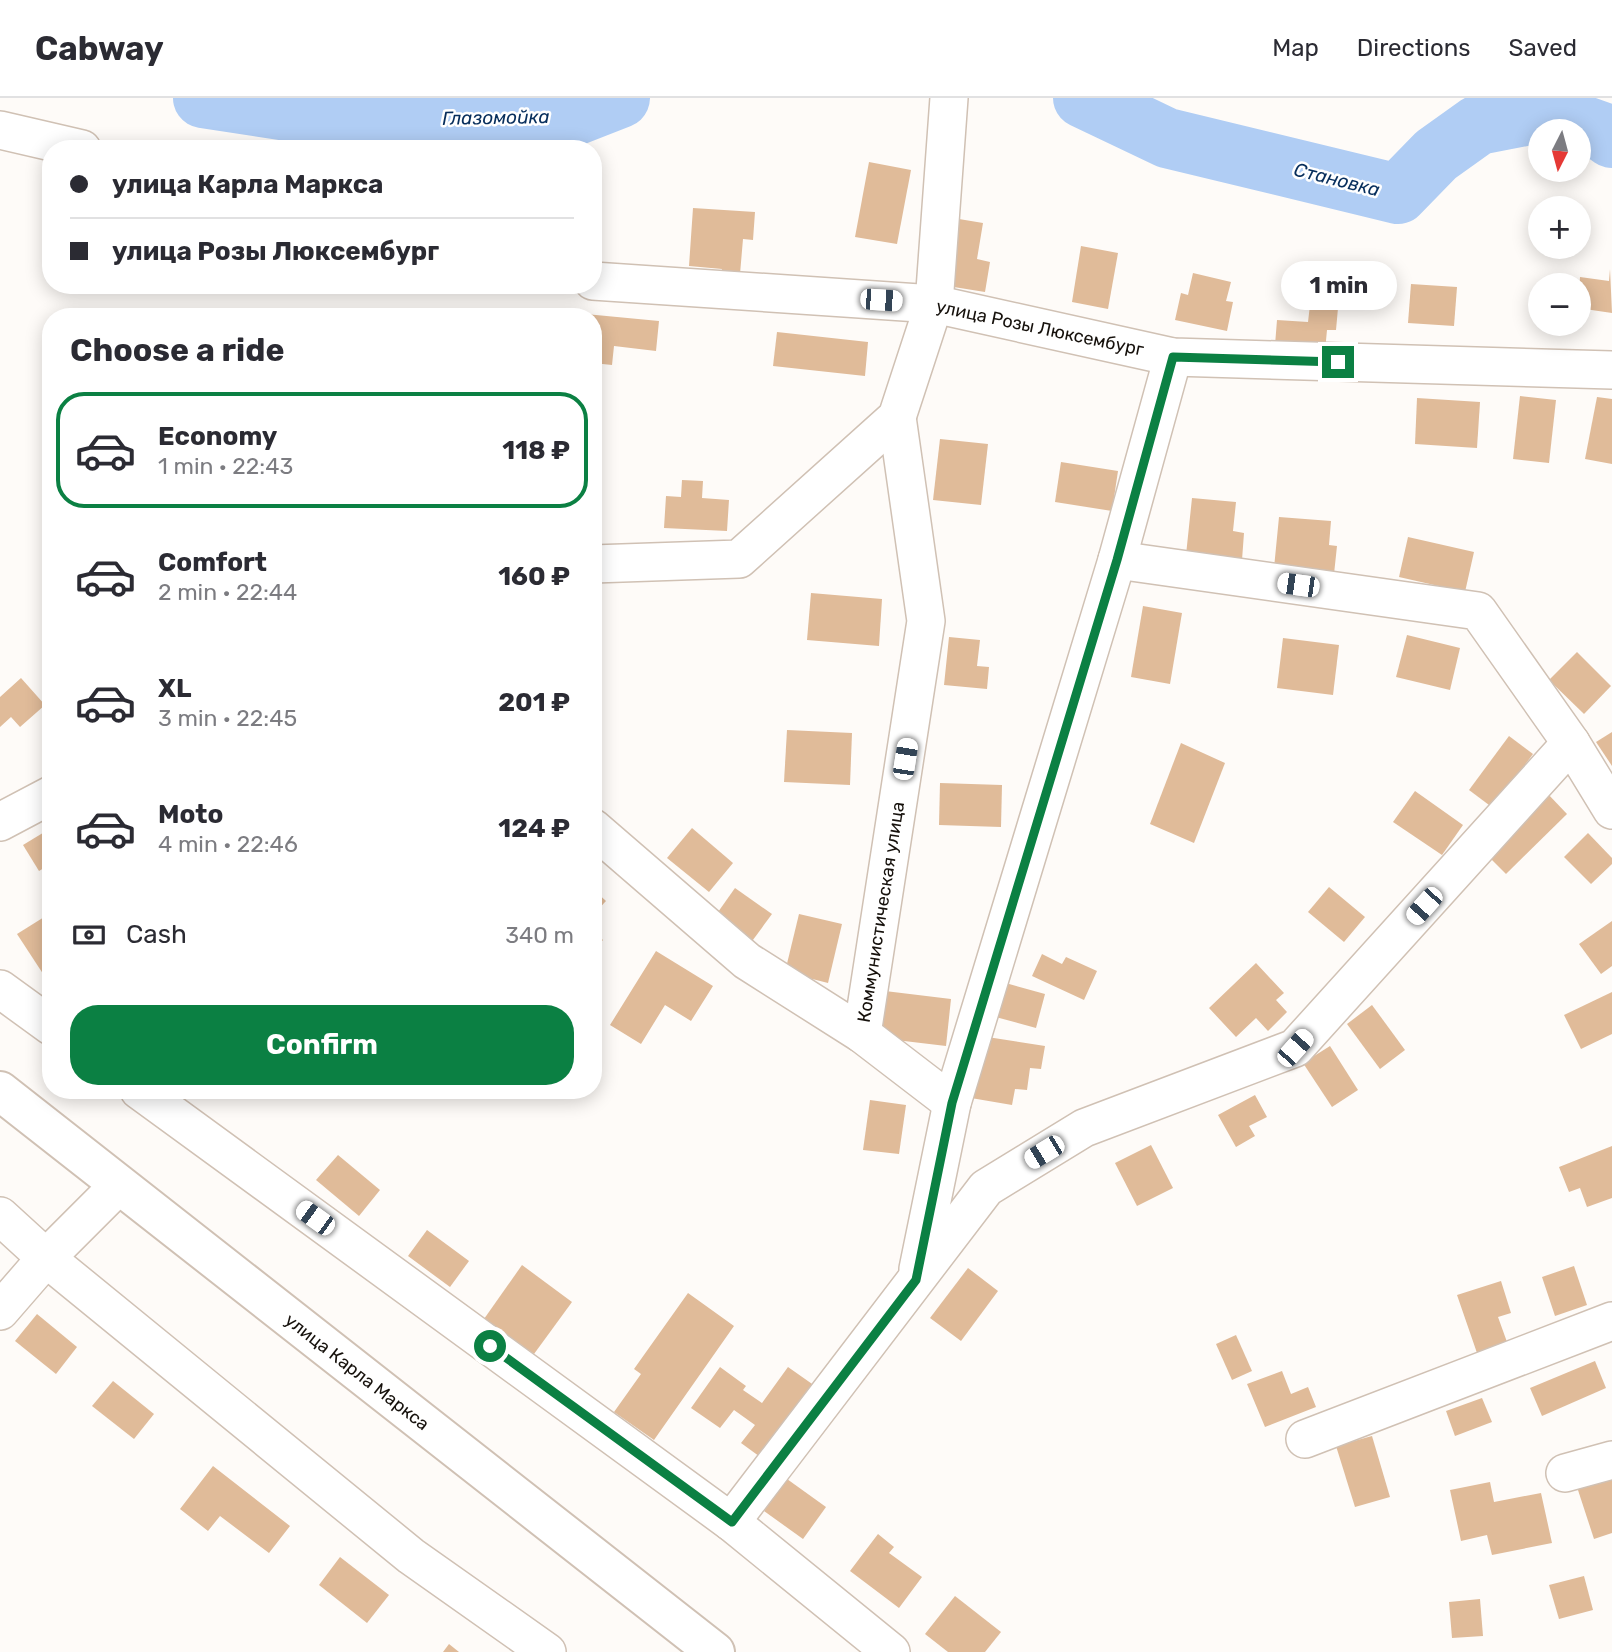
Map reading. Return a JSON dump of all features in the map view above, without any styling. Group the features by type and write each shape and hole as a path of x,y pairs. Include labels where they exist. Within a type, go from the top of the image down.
{"main road":[{"name":"улица Карла Маркса","path":"0,1090 715,1652"}],"street":[{"name":"Коммунистическая улица","path":"862,1034 926,621 897,417 934,304 949,98"},
{"path":"0,130 43,140"},
{"name":"улица Розы Люксембург","path":"602,282 934,304 1173,357 1612,370"},
{"path":"916,1280 952,1103 1117,560 1173,357"},
{"name":"Коммунистическая улица","path":"602,565 739,559 897,417"},
{"path":"1117,560 1478,611 1571,743 1612,810"},
{"path":"732,1522 986,1188 1084,1128 1295,1048 1571,743"},
{"path":"0,822 42,801"},
{"path":"602,836 747,961 862,1034 952,1103"},
{"path":"0,989 42,1019"},
{"path":"151,1099 732,1522 891,1652"},
{"path":"0,1311 46,1258 119,1185"},
{"path":"0,1216 46,1258 411,1556 547,1652"},
{"path":"1305,1439 1612,1321"},
{"path":"1565,1473 1612,1460"}],"building":[{"path":"869,162 911,170 897,244 855,237"},
{"path":"693,208 755,212 753,240 743,239 740,274 721,273 722,269 689,266"},
{"path":"947,217 983,223 977,259 990,262 985,292 935,284"},
{"path":"1081,246 1118,253 1108,309 1072,302"},
{"path":"1610,269 1612,313 1591,310 1591,279 1609,281"},
{"path":"1193,273 1231,282 1226,301 1233,302 1227,331 1175,320 1181,293 1188,295"},
{"path":"1411,284 1457,287 1454,326 1408,323"},
{"path":"1310,305 1338,308 1336,330 1327,330 1325,351 1275,345 1277,320 1308,322"},
{"path":"602,316 659,321 656,351 614,346 612,365 602,364"},
{"path":"777,332 868,342 865,376 773,366"},
{"path":"1520,396 1556,400 1549,463 1513,459"},
{"path":"1597,397 1612,399 1612,464 1585,459"},
{"path":"1417,398 1480,402 1477,448 1415,444"},
{"path":"940,439 988,444 981,505 933,500"},
{"path":"1061,462 1118,471 1112,511 1055,502"},
{"path":"682,480 703,481 702,498 729,500 727,531 664,528 666,496 681,497"},
{"path":"1192,498 1236,502 1233,531 1244,533 1242,560 1186,555"},
{"path":"1279,517 1331,521 1329,545 1337,546 1334,574 1274,568"},
{"path":"1408,537 1474,552 1465,592 1399,577"},
{"path":"811,593 882,599 879,646 807,640"},
{"path":"1143,606 1182,613 1170,684 1131,677"},
{"path":"1407,635 1460,648 1450,690 1396,677"},
{"path":"949,637 980,640 977,666 989,667 987,689 944,685"},
{"path":"1283,638 1339,645 1333,695 1277,688"},
{"path":"1577,652 1611,686 1584,714 1549,680"},
{"path":"21,678 42,702 42,708 20,727 11,717 0,727 0,697"},
{"path":"787,730 852,733 850,785 784,782"},
{"path":"1612,732 1612,766 1596,742"},
{"path":"1509,736 1533,754 1493,808 1469,790"},
{"path":"1181,743 1225,763 1194,843 1150,824"},
{"path":"940,783 1002,785 1001,827 939,825"},
{"path":"1415,791 1463,825 1442,855 1393,822"},
{"path":"1547,793 1567,814 1506,874 1485,853"},
{"path":"692,828 733,863 709,892 667,858"},
{"path":"42,833 42,869 39,871 23,845"},
{"path":"1588,833 1612,858 1612,864 1591,884 1564,857"},
{"path":"1329,887 1365,917 1344,942 1308,912"},
{"path":"735,888 772,914 747,948 711,922"},
{"path":"799,914 842,924 828,983 785,972"},
{"path":"42,918 42,972 17,934"},
{"path":"1612,921 1612,966 1601,974 1579,944"},
{"path":"656,951 713,986 691,1021 665,1005 641,1044 610,1025"},
{"path":"1042,954 1062,964 1066,957 1097,971 1084,1000 1032,976"},
{"path":"1256,963 1284,993 1276,1000 1287,1012 1268,1031 1256,1018 1236,1037 1209,1008"},
{"path":"1002,982 1045,994 1036,1028 992,1016"},
{"path":"885,991 951,999 946,1046 879,1038"},
{"path":"1612,992 1612,1034 1581,1049 1564,1015"},
{"path":"1372,1005 1405,1050 1380,1069 1347,1024"},
{"path":"981,1036 1045,1046 1041,1069 1030,1068 1027,1090 1015,1089 1012,1105 971,1098"},
{"path":"1330,1046 1358,1090 1332,1107 1303,1063"},
{"path":"1255,1095 1267,1117 1249,1126 1255,1136 1236,1147 1218,1115"},
{"path":"870,1100 906,1105 899,1154 863,1150"},
{"path":"1151,1145 1173,1188 1137,1206 1115,1163"},
{"path":"1612,1146 1612,1198 1587,1207 1580,1188 1569,1192 1559,1167"},
{"path":"338,1155 380,1190 359,1216 316,1180"},
{"path":"427,1230 469,1261 450,1287 408,1256"},
{"path":"522,1265 572,1302 534,1354 484,1319"},
{"path":"1574,1266 1587,1305 1555,1316 1542,1277"},
{"path":"968,1268 998,1291 961,1341 930,1318"},
{"path":"1501,1281 1511,1313 1498,1317 1507,1342 1477,1353 1457,1295"},
{"path":"688,1293 734,1326 654,1440 614,1412 641,1374 634,1369"},
{"path":"37,1314 77,1347 56,1374 15,1341"},
{"path":"1236,1335 1252,1371 1232,1380 1216,1344"},
{"path":"1595,1361 1606,1388 1542,1416 1530,1388"},
{"path":"720,1367 746,1386 743,1390 762,1403 788,1367 815,1386 763,1459 741,1443 755,1425 734,1410 720,1428 691,1408"},
{"path":"1282,1371 1291,1394 1308,1387 1316,1407 1265,1427 1247,1384"},
{"path":"113,1381 154,1414 134,1439 92,1406"},
{"path":"1482,1398 1492,1422 1455,1436 1446,1411"},
{"path":"1372,1436 1390,1497 1355,1507 1336,1446"},
{"path":"213,1466 290,1526 269,1553 220,1516 208,1531 180,1509"},
{"path":"1612,1473 1612,1533 1594,1539 1576,1484"},
{"path":"787,1479 826,1507 803,1539 764,1511"},
{"path":"1490,1482 1494,1502 1541,1493 1552,1543 1492,1555 1487,1535 1461,1541 1450,1490"},
{"path":"878,1534 894,1547 889,1553 922,1577 899,1608 850,1571"},
{"path":"340,1557 389,1595 367,1623 319,1585"},
{"path":"1584,1576 1593,1610 1559,1619 1549,1585"},
{"path":"955,1596 1001,1632 985,1652 948,1652 925,1634"},
{"path":"1480,1599 1483,1636 1452,1638 1449,1602"},
{"path":"449,1644 459,1652 443,1652"}],"waterway":[{"name":"Глазомойка","path":"203,98 373,124 499,113 574,116 620,98"},
{"name":"Становка","path":"1083,98 1167,138 1398,194 1436,155 1478,125 1545,112 1605,133 1612,138"}],"route":[{"path":"490,1346 732,1522 916,1280 952,1103 1117,560 1173,357 1338,362"}]}
